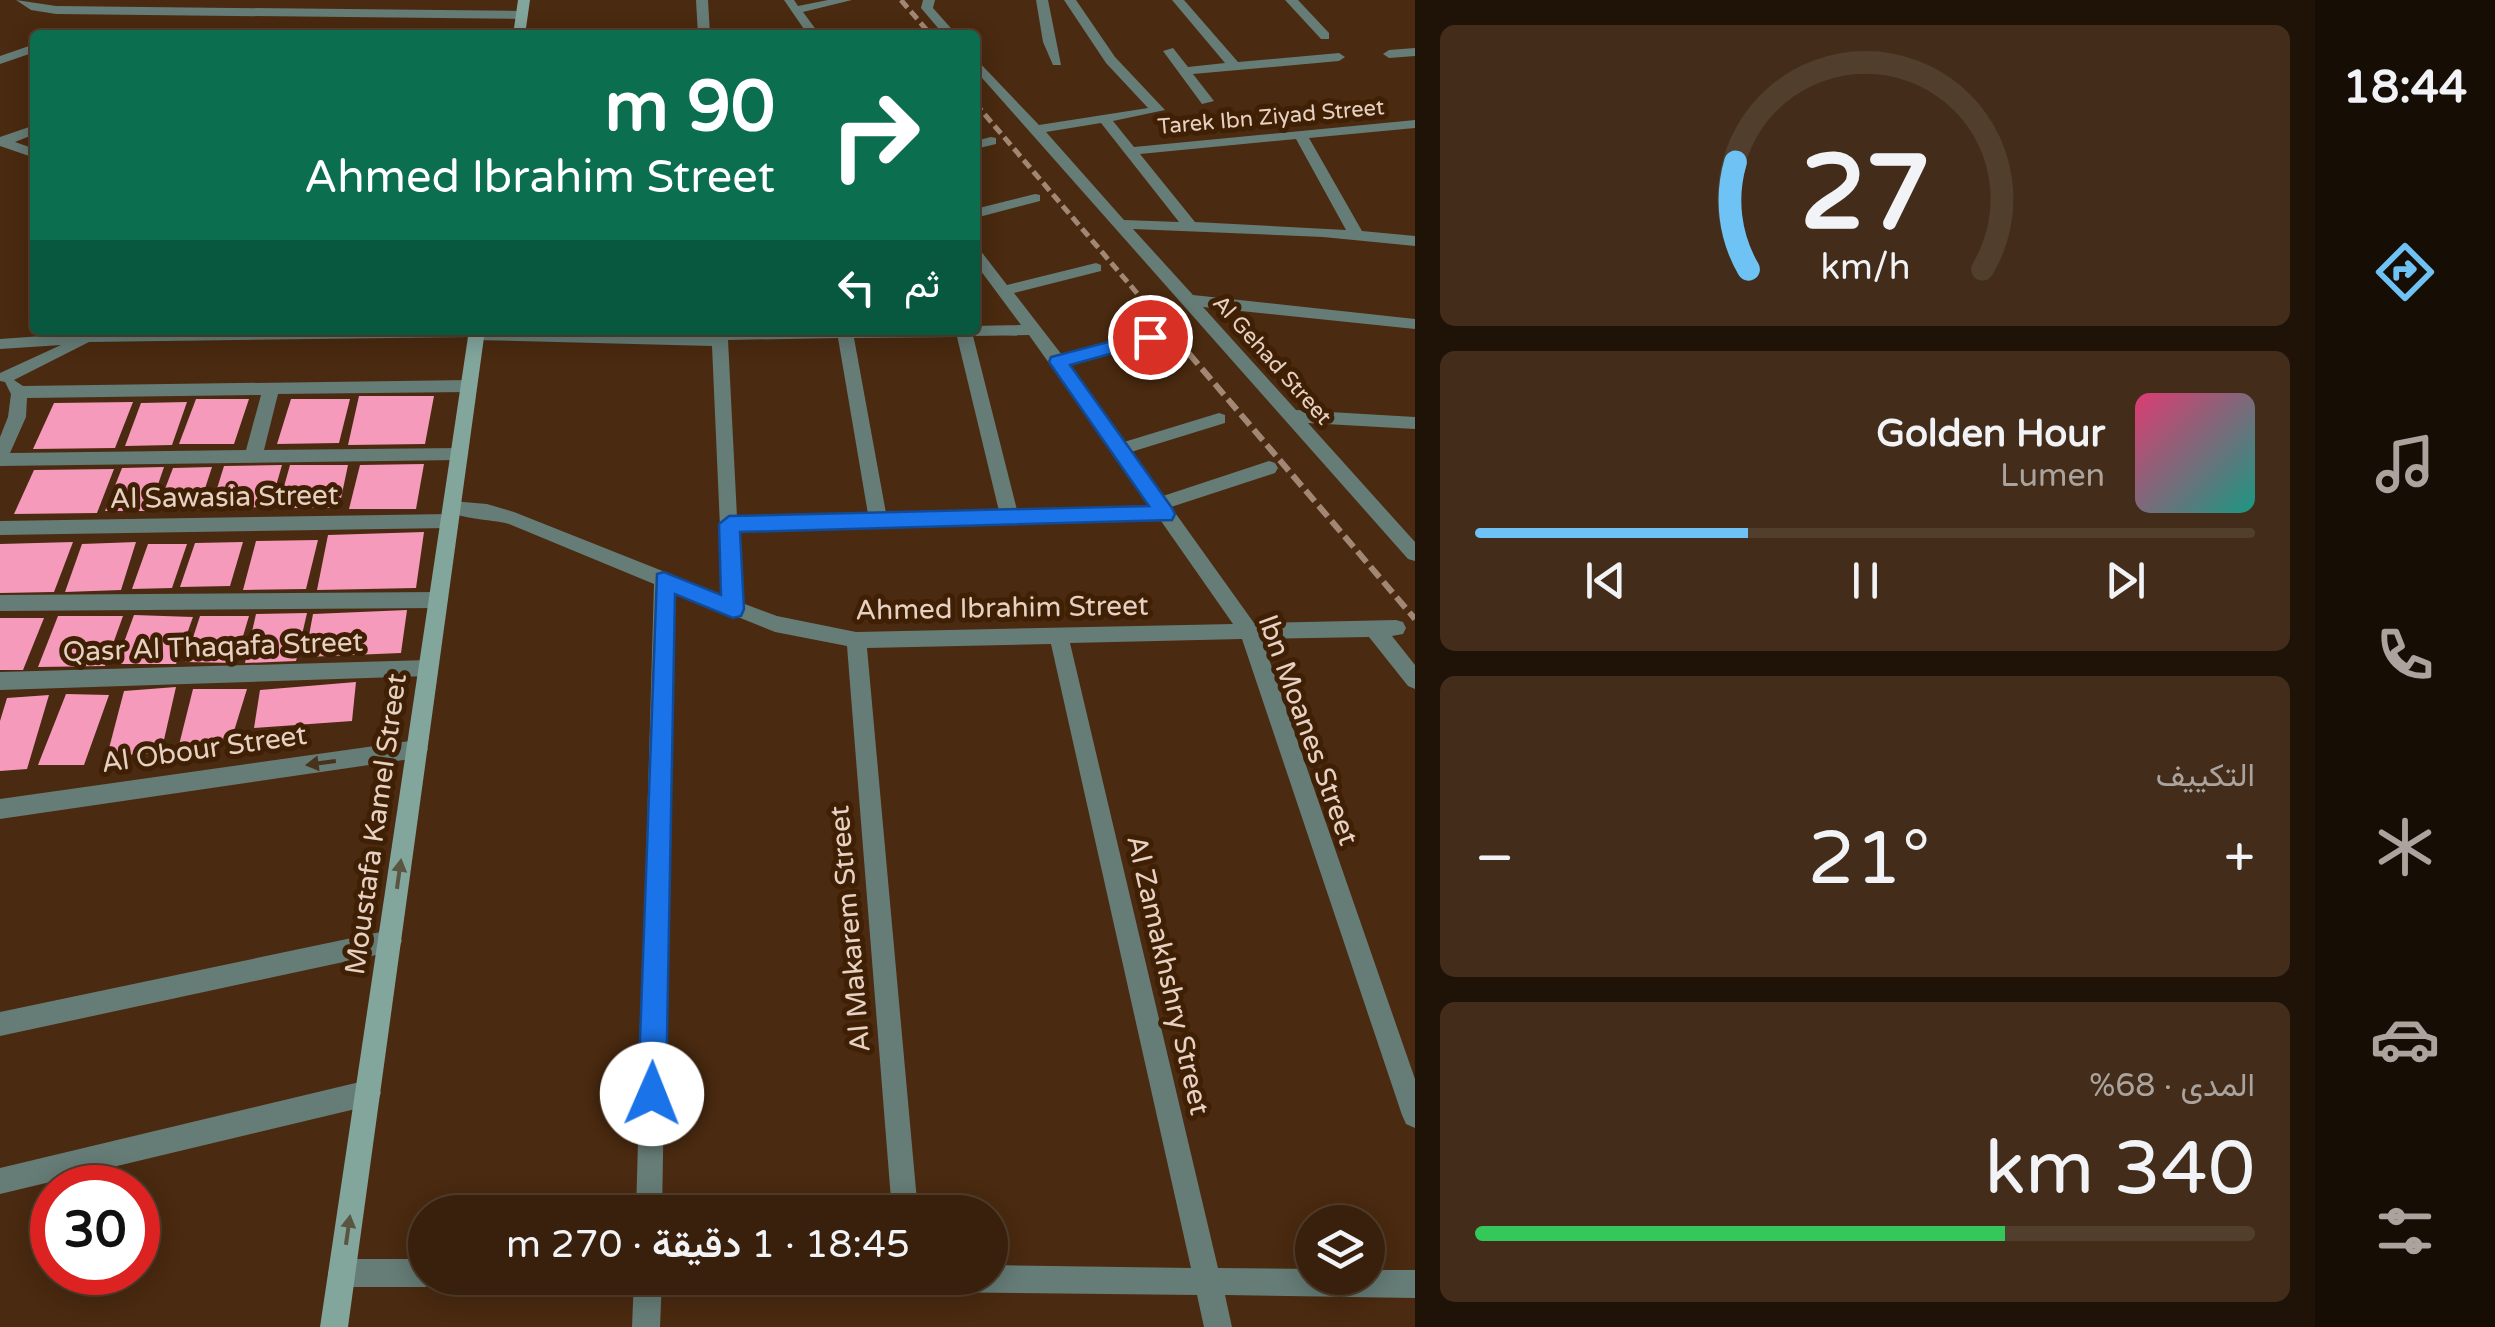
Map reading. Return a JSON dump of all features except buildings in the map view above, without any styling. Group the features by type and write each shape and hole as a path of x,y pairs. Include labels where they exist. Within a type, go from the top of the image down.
{"main road":[{"path":"520,30 524,0"},
{"name":"Moustafa Kamel Street","path":"334,1327 477,335"}],"street":[{"path":"22,0 35,7 363,7 385,19 522,15"},
{"path":"702,0 704,30"},
{"path":"792,5 846,0"},
{"path":"929,0 927,8 947,30"},
{"path":"1042,0 1048,42 1057,62"},
{"path":"1036,130 1158,110 1110,60 1070,0"},
{"path":"1178,0 1234,66"},
{"path":"1291,0 1324,36"},
{"path":"792,5 810,30"},
{"path":"0,60 30,50"},
{"path":"1169,52 1207,101"},
{"path":"1388,54 1415,52"},
{"path":"1184,71 1339,57"},
{"name":"Al Gehad Street","path":"980,68 1411,545"},
{"path":"1105,120 1191,228"},
{"name":"Tarek Ibn Ziyad Street","path":"1130,151 1415,124"},
{"path":"1,142 30,131"},
{"path":"1300,134 1356,234"},
{"path":"1,142 30,152"},
{"path":"980,213 1035,198"},
{"path":"1120,224 1356,234 1415,241"},
{"name":"Ibn Moanes Street","path":"980,260 1058,362 1249,632 1415,1115"},
{"path":"1003,291 1096,268"},
{"path":"1188,300 1415,324"},
{"path":"980,332 1032,330"},
{"path":"0,344 85,335"},
{"path":"92,335 3,374 19,392 17,417 0,458 459,454"},
{"path":"719,335 733,609"},
{"path":"846,335 878,521"},
{"path":"965,335 1010,518"},
{"path":"1058,362 1150,337"},
{"path":"19,392 469,386"},
{"path":"253,456 272,389"},
{"path":"1291,416 1415,423"},
{"path":"1120,449 1219,419"},
{"path":"729,524 1010,518 1162,509 1269,468"},
{"name":"Ahmed Ibrahim Street","path":"450,514 486,510 733,609 776,624 856,640 1385,628 1415,680"},
{"name":"Al Sawasia Street","path":"0,528 450,514"},
{"path":"649,1195 664,580"},
{"path":"0,603 438,600"},
{"name":"Al Zamakhshry Street","path":"1059,636 1218,1327"},
{"name":"Al Makarem Street","path":"856,640 904,1195"},
{"name":"Qasr Al Thaqafa Street","path":"0,681 428,668"},
{"name":"Al Obour Street","path":"0,808 417,749"},
{"path":"0,1024 390,941"},
{"path":"0,1181 368,1093"},
{"path":"342,1273 408,1272"},
{"path":"1008,1280 1415,1284"},
{"path":"646,1327 647,1295"}],"railway":[{"path":"901,0 927,30"},
{"path":"980,109 1165,326"},
{"path":"1163,323 1415,619"}],"route":[{"path":"652,1094 664,580 733,609 729,524 1165,514 1058,362 1150,337"}]}
